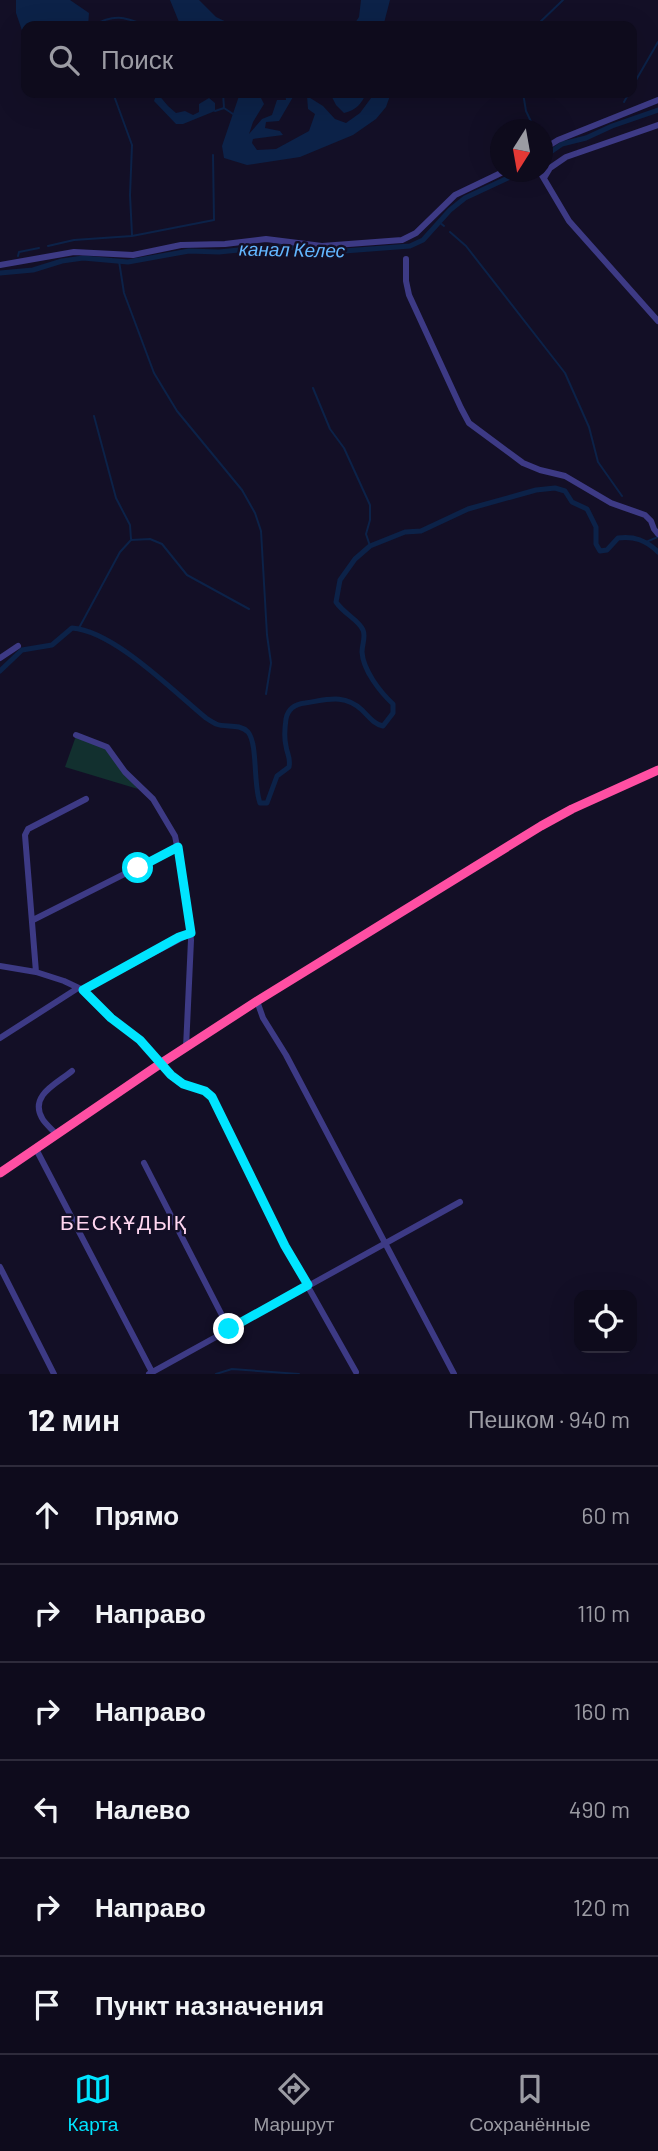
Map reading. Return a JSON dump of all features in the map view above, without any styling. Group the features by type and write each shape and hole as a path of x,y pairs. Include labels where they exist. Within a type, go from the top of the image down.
{"highway":[{"path":"2,1169 257,1002 541,826 592,799 658,770"}],"street":[{"path":"553,142 658,100"},
{"path":"553,166 566,157 658,125"},
{"path":"0,265 74,252 133,255 181,245 225,244 266,239 322,246 402,240 416,233 455,195 490,178"},
{"path":"546,182 569,220 658,321"},
{"path":"406,259 406,281 410,295 469,422 523,463 565,476 611,503 645,515 658,534"},
{"path":"0,658 18,646"},
{"path":"76,735 103,745 111,751 125,772 153,799 178,847 191,933 186,1048"},
{"path":"36,972 24,839 26,832 86,799"},
{"path":"33,920 178,847"},
{"path":"0,1038 81,989 191,933"},
{"path":"0,966 36,972 81,989 111,1018 140,1040 171,1075 183,1084 205,1091 212,1097 285,1246 356,1372"},
{"path":"257,1002 263,1018 286,1055 454,1374"},
{"path":"57,1135 41,1117 40,1100 44,1092 72,1071"},
{"path":"36,1149 151,1373 460,1202"},
{"path":"144,1163 229,1329"},
{"path":"0,1267 54,1374"}],"green space":[{"path":"76,736 109,750 138,789 65,767"}],"water":[{"path":"16,0 70,0 89,13 88,21 21,21 21,28 16,13"},
{"path":"170,0 199,0 216,17 224,21 179,21"},
{"path":"361,0 390,0 385,21 356,21"},
{"path":"155,98 161,98 176,113 185,111 193,115 199,112 199,104 209,98 215,103 215,111 183,124 176,124 154,101"},
{"path":"238,98 261,98 264,104 249,134 262,119 272,115 277,100 292,98 279,121 266,122 265,128 280,131 283,135 253,139 252,143 257,150 276,149 309,131 315,114 308,109 307,98 323,106 335,119 346,123 360,113 371,98 389,98 376,119 353,135 300,157 247,165 224,158 222,146"},
{"path":"332,98 364,98 358,106 344,113"}],"waterway":[{"path":"541,21 563,0"},
{"path":"103,21 113,18 135,21"},
{"path":"637,78 658,42"},
{"path":"115,98 132,145 132,235"},
{"path":"223,98 224,108 233,114"},
{"path":"524,98 530,119"},
{"path":"624,102 626,98"},
{"path":"215,111 224,108"},
{"name":"канал Келес","path":"553,150 562,144 586,138 658,110"},
{"path":"48,246 74,240 132,236 214,220 213,155"},
{"name":"канал Келес","path":"0,273 33,270 83,258 128,262 189,251 219,252 277,246 331,252 410,246 423,240 450,210 465,198 499,182"},
{"name":"канал Келес","path":"439,222 444,226"},
{"path":"450,232 466,246 565,373 589,427 598,462 622,496"},
{"path":"18,256 19,252 39,248"},
{"path":"119,261 124,293 154,373 177,411 242,490 255,513 261,531 271,663 266,694"},
{"path":"313,388 330,429 344,448 370,505 366,534 370,546"},
{"path":"94,416 116,498 130,525 131,539"},
{"path":"0,671 22,650 52,645 72,628 106,640 142,664 208,720 248,732 253,746 260,803 267,803 277,776 289,767 285,729 287,715 293,707 320,700 348,701 383,726 393,713 393,704 365,666 362,652 363,630 336,602 340,580 355,559 370,546 405,532 421,531 468,509 536,490 555,488 565,491 572,502 587,509 596,527 596,544 600,551 607,550 618,538 635,538 649,544 658,552"},
{"path":"646,542 658,537"},
{"path":"79,628 120,552 131,540 150,539 162,544 187,575 249,609"},
{"path":"216,1374 232,1369 299,1374"}],"district":[{"name":"БЕСҚҰДЫҚ","path":"124,1221"}],"route":[{"path":"138,868 178,847 191,933 83,990 111,1018 134,1034 171,1075 183,1084 209,1093 303,1281 308,1285 229,1329"}]}
